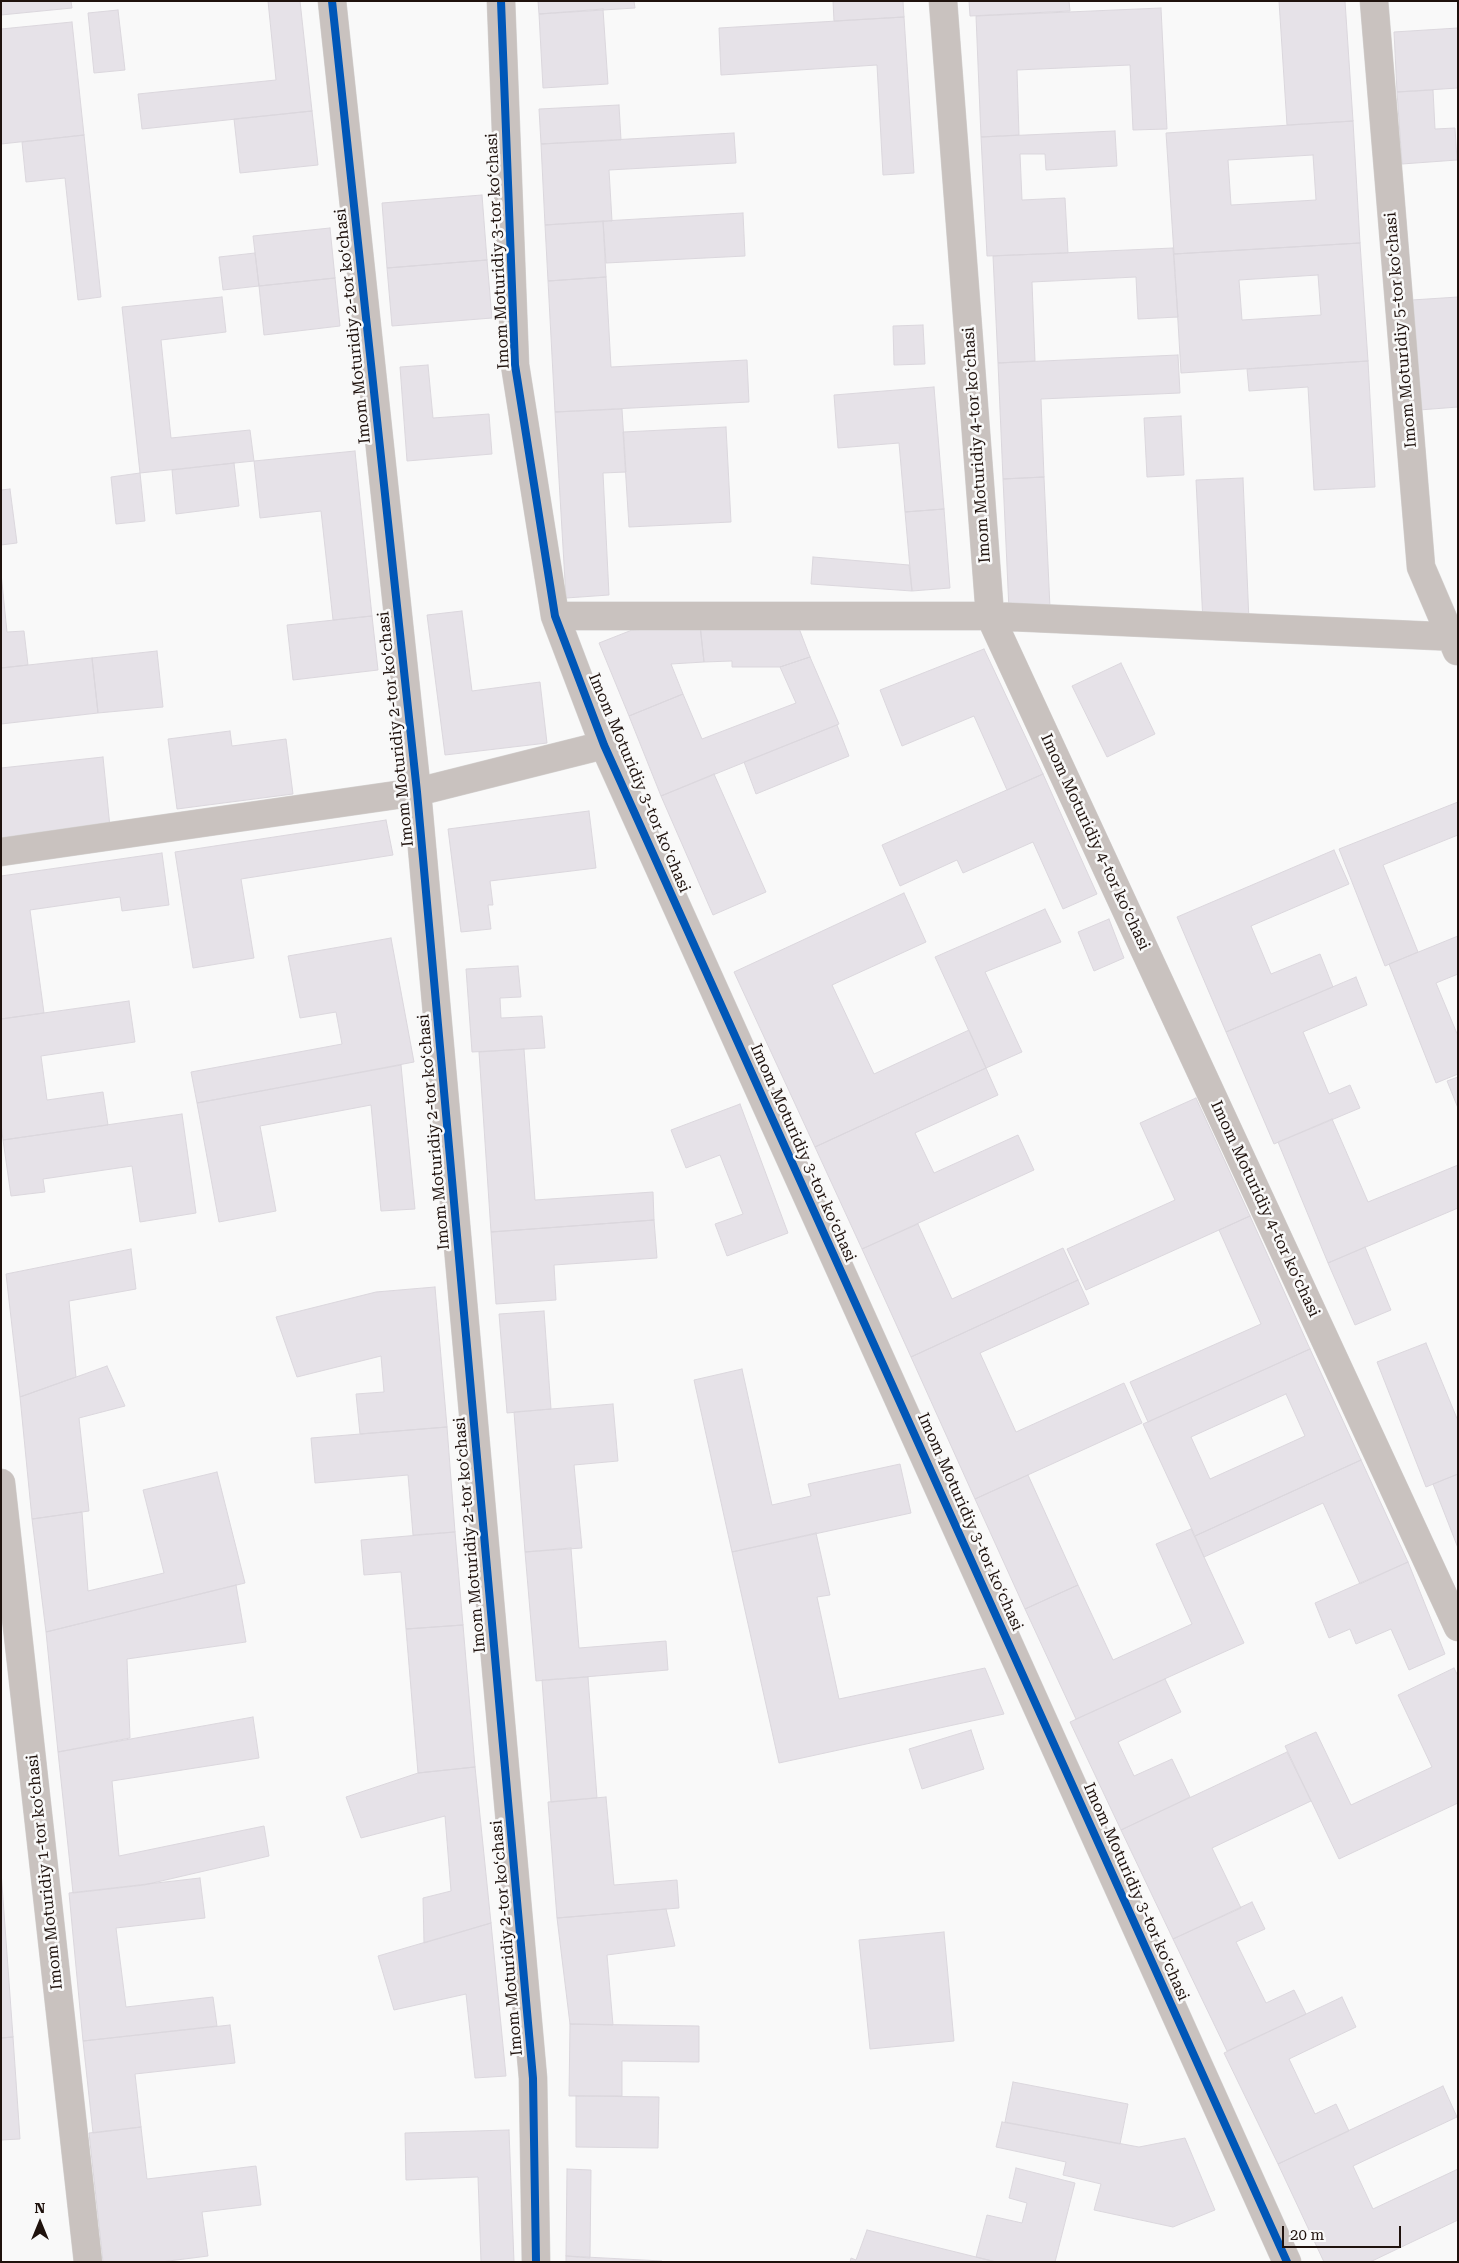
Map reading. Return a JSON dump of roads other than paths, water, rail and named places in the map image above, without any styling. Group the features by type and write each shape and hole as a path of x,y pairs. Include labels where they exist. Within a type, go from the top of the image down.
{"street":[{"name":"Imom Moturidiy 2-tor koʻchasi","path":"332,1 417,792 533,2078 536,2262"},
{"name":"Imom Moturidiy 3-tor koʻchasi","path":"501,1 515,366 555,616 604,745 1288,2262"},
{"name":"Imom Moturidiy 4-tor koʻchasi","path":"943,1 990,616 1458,1627"},
{"name":"Imom Moturidiy 5-tor koʻchasi","path":"1374,1 1421,567 1455,642"},
{"path":"555,616 990,616 1455,642"},
{"path":"1,852 417,792 604,745"},
{"name":"Imom Moturidiy 1-tor koʻchasi","path":"1,1483 88,2262"}]}
